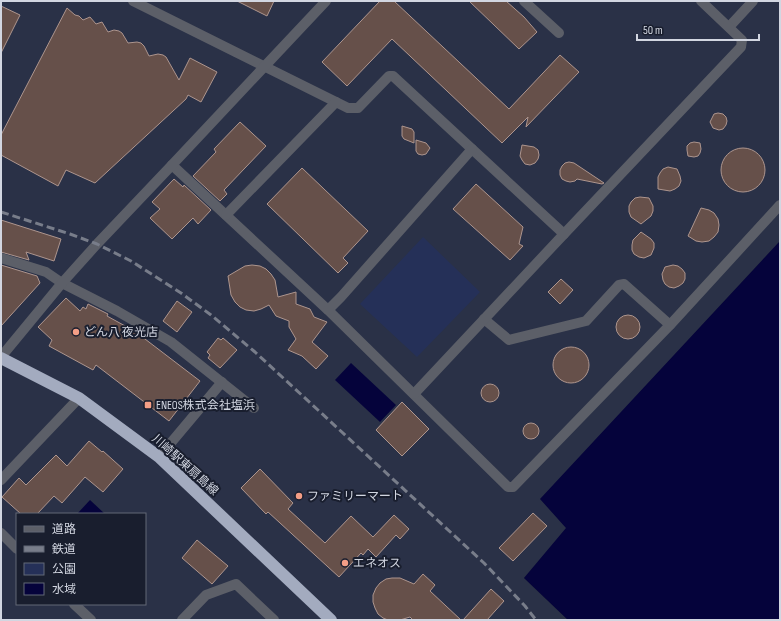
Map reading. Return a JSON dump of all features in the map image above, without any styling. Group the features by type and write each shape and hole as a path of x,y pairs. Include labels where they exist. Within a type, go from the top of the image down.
{"highway":[{"name":"川崎駅東扇島線","path":"1,358 79,398 159,457 331,620"}],"street":[{"path":"133,1 348,108 358,108 389,76 393,76 564,234"},
{"path":"1,358 62,283 101,239 172,166 326,1"},
{"path":"524,1 559,33"},
{"path":"414,394 741,47 742,40 701,1"},
{"path":"729,27 753,1"},
{"path":"226,215 336,102"},
{"path":"328,310 472,149"},
{"path":"172,166 328,310 508,487 513,487 670,325 780,205"},
{"path":"1,258 46,272 62,283 117,311 171,342 254,408"},
{"path":"484,319 509,340 586,321 619,285 624,284 670,325"},
{"path":"159,457 222,382"},
{"path":"1,480 79,398"},
{"path":"1,533 16,548"},
{"path":"182,620 206,595 236,584 274,620"},
{"path":"75,605 91,620"}],"shaded area":[{"path":"1,1 780,1 780,241 541,499 567,528 524,578 568,620 1,620"}],"green space":[{"path":"423,237 480,292 417,357 360,304"}],"water":[{"path":"780,241 780,620 568,620 524,578 566,528 540,499"},
{"path":"351,363 396,405 380,422 335,380"},
{"path":"90,500 104,513 78,513"}],"building":[{"path":"237,1 274,1 267,16"},
{"path":"380,1 394,1 509,109 560,55 579,72 526,127 528,117 502,143 392,39 347,86 322,62"},
{"path":"469,1 506,1 524,17 537,32 519,49"},
{"path":"1,6 20,15 1,53"},
{"path":"67,8 83,20 90,17 96,24 102,22 108,32 114,30 119,31 128,43 141,43 149,56 158,54 163,55 166,57 179,80 190,58 217,72 201,102 188,95 186,99 95,183 66,170 58,186 1,155 1,135"},
{"path":"714,114 723,114 727,121 723,129 719,130 713,128 710,122"},
{"path":"240,122 266,146 224,190 227,194 220,201 193,176 216,152 214,149"},
{"path":"402,126 412,129 414,132 414,143 404,139 402,136"},
{"path":"416,140 426,143 430,148 426,154 418,154 416,151"},
{"path":"694,142 700,143 700,153 698,156 694,157 688,156 687,146"},
{"path":"522,145 534,147 538,150 539,155 535,163 530,165 525,164 522,160 520,156"},
{"path":"739,148 747,148 759,154 765,166 765,174 759,186 747,192 739,192 727,186 721,174 721,166 727,154"},
{"path":"565,163 574,163 604,183 602,184 577,179 570,182 562,179 560,170"},
{"path":"668,167 677,169 681,181 679,186 670,191 658,189 658,177 663,169"},
{"path":"302,168 368,231 343,258 348,263 338,273 267,204"},
{"path":"174,179 183,187 184,185 211,210 198,224 193,218 172,239 150,218 160,209 152,202"},
{"path":"476,184 523,227 519,244 523,246 510,260 453,209"},
{"path":"635,198 649,198 653,206 651,216 641,224 631,217 629,212 631,202"},
{"path":"701,208 714,213 718,219 719,225 718,232 714,237 709,241 702,242 696,241 688,236"},
{"path":"1,220 61,239 54,261 26,252 29,260 1,252"},
{"path":"641,232 654,243 654,248 651,255 644,258 634,254 632,250 633,240"},
{"path":"1,265 37,276 40,283 1,326"},
{"path":"673,265 678,266 685,273 683,283 674,288 665,284 662,274 665,267"},
{"path":"245,266 260,266 271,274 275,280 278,297 296,292 296,304 310,309 314,317 327,322 312,342 328,356 316,369 302,356 288,350 296,339 289,327 289,321 276,316 269,305 254,311 246,310 235,302 231,295 228,276"},
{"path":"561,279 573,290 560,304 548,292"},
{"path":"66,298 80,311 83,307 86,309 88,304 108,314 107,316 127,327 128,326 200,381 169,421 96,365 93,370 49,346 52,340 38,327"},
{"path":"177,301 192,312 177,332 163,321"},
{"path":"628,315 637,318 640,327 637,336 628,339 619,336 616,327 619,318"},
{"path":"218,338 221,340 223,338 237,350 220,368 208,358 210,355 207,352"},
{"path":"574,347 584,352 588,358 588,372 584,378 578,382 568,383 558,378 554,372 553,362 558,352 564,348"},
{"path":"486,384 494,384 499,389 497,400 494,402 486,402 481,397 481,389"},
{"path":"402,402 429,429 402,456 376,430"},
{"path":"528,423 534,423 539,428 537,437 534,439 528,439 523,434 523,428"},
{"path":"89,441 123,469 103,492 85,477 62,503 54,496 38,513 20,513 2,497 19,478 26,485 56,455 67,466"},
{"path":"260,469 293,503 288,509 325,543 351,516 373,537 394,515 409,529 400,539 396,535 376,557 368,549 363,555 361,553 339,577 268,512 266,514 241,488"},
{"path":"533,513 547,526 513,561 499,548"},
{"path":"197,540 228,566 212,584 182,558"},
{"path":"423,574 435,585 430,591 461,620 413,620 410,617 400,620 388,620 378,614 373,602 373,595 380,583 386,579 400,578 414,584"},
{"path":"491,589 504,601 487,620 463,620"}],"railway":[{"path":"1,212 97,244 131,261 181,293 211,315 255,352 484,563 525,606 536,620"}],"place":[{"name":"どん八 夜光店","path":"76,332"},
{"name":"ENEOS株式会社塩浜","path":"148,405"},
{"name":"ファミリーマート","path":"299,496"},
{"name":"エネオス","path":"345,563"}]}
